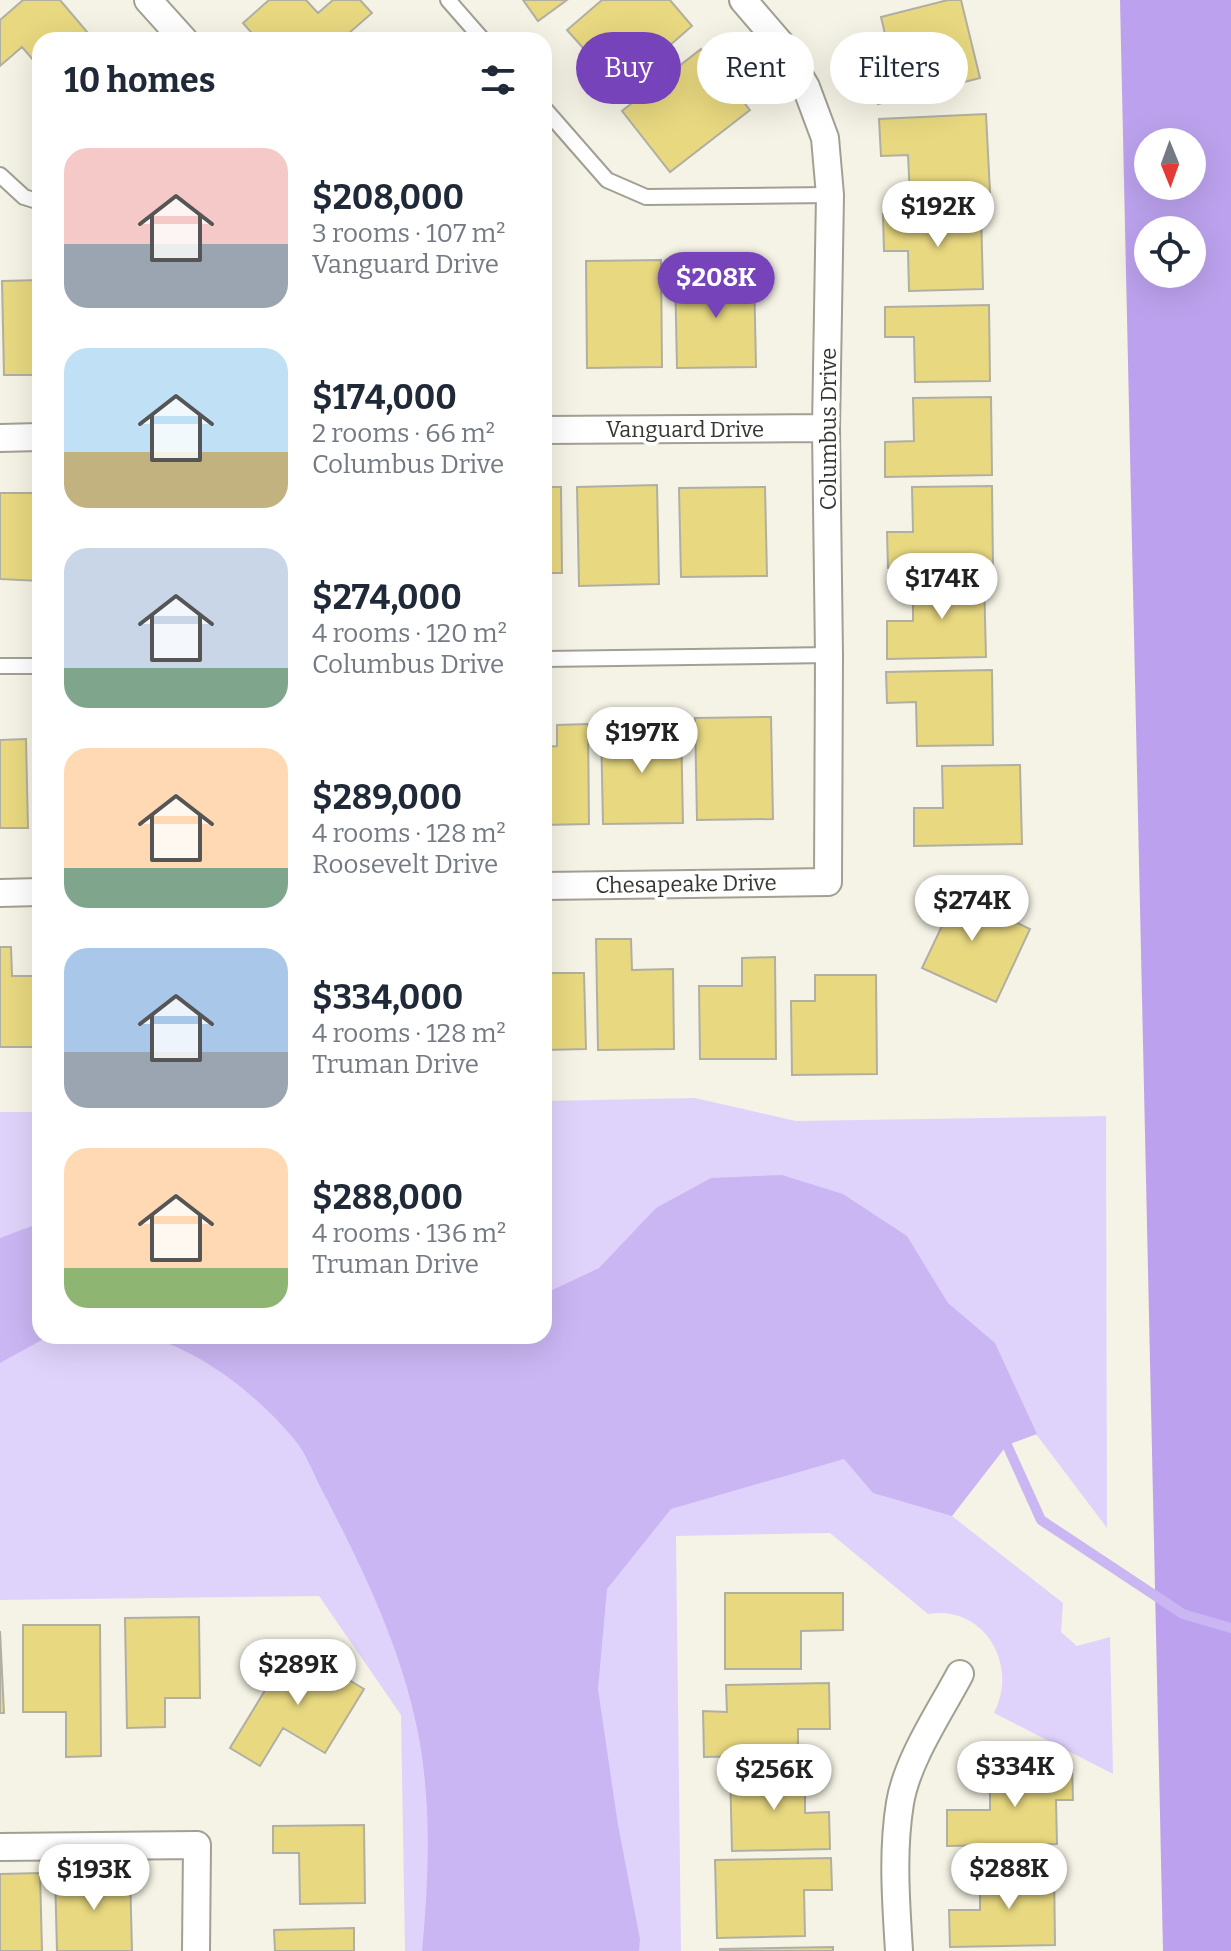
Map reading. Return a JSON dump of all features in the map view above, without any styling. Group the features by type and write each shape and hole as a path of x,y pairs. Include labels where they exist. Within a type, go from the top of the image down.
{"street":[{"path":"148,0 177,32"},
{"name":"Columbus Drive","path":"743,0 780,43 806,87 825,138 830,195 826,428 828,882"},
{"name":"Vanguard Drive","path":"552,430 826,428"},
{"path":"0,438 32,437"},
{"name":"Chesapeake Drive","path":"552,886 828,882"},
{"path":"0,893 32,892"},
{"path":"899,1951 895,1873 900,1800 916,1758 960,1674"},
{"path":"0,1847 197,1845 196,1951"}],"lane":[{"path":"448,0 476,32"},
{"path":"552,117 607,180 646,197 830,195"},
{"path":"0,175 24,197 32,200"},
{"path":"552,659 829,655"},
{"path":"0,666 32,666"}],"shaded area":[{"path":"1120,0 1231,0 1231,1951 1163,1951"},
{"path":"695,1098 796,1121 1106,1116 1107,1528 1036,1434 1007,1445 952,1516 1063,1603 1061,1632 1077,1646 1110,1637 1113,1774 994,1713 1001,1694 1002,1676 999,1658 980,1628 948,1614 928,1614 830,1533 676,1536 681,1951 405,1951 401,1715 319,1596 0,1600 0,1112 32,1112 32,1344 552,1344 552,1101"},
{"path":"782,1175 843,1194 907,1236 948,1303 995,1343 1037,1434 1007,1445 952,1516 873,1493 844,1459 671,1509 607,1589 598,1689 618,1825 640,1939 639,1951 422,1951 428,1839 425,1783 410,1697 390,1637 352,1549 294,1439 263,1406 228,1377 169,1344 552,1344 552,1290 599,1268 656,1208 711,1178"},
{"path":"32,1226 32,1344 34,1344 0,1363 0,1238"}],"building":[{"path":"23,0 60,0 87,32 32,32 32,59 22,47 0,66 0,20"},
{"path":"269,0 306,0 318,13 333,0 360,0 372,13 350,32 251,32 243,23"},
{"path":"523,0 567,0 538,21"},
{"path":"602,0 670,0 692,26 681,36 681,32 576,32 576,40 567,30"},
{"path":"948,0 961,0 980,78 968,81 968,32 885,32 881,17"},
{"path":"697,52 697,104 745,104 750,110 670,172 622,111 631,104 681,104 681,65"},
{"path":"986,114 990,192 910,196 908,155 881,156 879,119"},
{"path":"981,212 983,289 909,291 908,251 884,251 883,214"},
{"path":"661,260 662,367 587,368 586,261"},
{"path":"754,271 756,367 677,368 675,272"},
{"path":"32,280 32,375 4,375 2,281"},
{"path":"989,305 990,381 915,382 914,337 885,337 885,307"},
{"path":"991,397 992,475 885,477 885,442 914,441 913,398"},
{"path":"657,485 659,584 579,586 577,487"},
{"path":"992,486 993,567 888,568 887,532 913,532 912,487"},
{"path":"552,487 561,487 562,573 552,573"},
{"path":"765,487 767,576 681,577 679,488"},
{"path":"0,493 32,493 32,581 0,579"},
{"path":"984,578 986,657 887,659 887,621 913,621 913,579"},
{"path":"992,670 993,745 917,746 916,702 887,703 886,672"},
{"path":"771,717 773,819 697,820 695,718"},
{"path":"588,724 589,824 552,825 552,746 557,746 557,725"},
{"path":"681,726 683,823 603,824 601,727"},
{"path":"26,739 28,828 0,828 0,740"},
{"path":"1020,765 1022,844 914,846 914,808 943,808 942,766"},
{"path":"934,884 1030,929 996,1002 922,968 942,926 920,915"},
{"path":"596,939 631,939 632,970 673,969 674,1049 598,1050"},
{"path":"0,947 11,947 12,976 32,976 32,1047 0,1047"},
{"path":"775,957 776,1059 700,1059 699,986 742,986 742,958"},
{"path":"552,973 584,973 586,1049 552,1050"},
{"path":"815,975 876,975 877,1074 792,1075 791,1001 815,1001"},
{"path":"725,1593 843,1593 843,1630 801,1631 801,1669 725,1669"},
{"path":"199,1617 200,1698 165,1698 165,1727 127,1728 125,1618"},
{"path":"23,1625 100,1625 101,1756 66,1757 66,1712 23,1712"},
{"path":"0,1631 4,1713 0,1713"},
{"path":"292,1646 364,1689 325,1753 283,1728 260,1766 230,1748"},
{"path":"829,1683 830,1729 798,1729 798,1755 704,1757 703,1711 727,1712 726,1685"},
{"path":"1072,1766 1073,1800 1056,1800 1057,1844 947,1846 947,1810 990,1810 990,1767"},
{"path":"805,1768 805,1813 829,1812 830,1849 732,1851 730,1769"},
{"path":"364,1825 365,1903 300,1904 299,1853 273,1853 273,1826"},
{"path":"831,1858 832,1890 804,1890 805,1936 717,1938 715,1860"},
{"path":"1054,1868 1055,1945 950,1947 949,1910 980,1910 980,1869"},
{"path":"40,1873 42,1951 0,1951 0,1874"},
{"path":"130,1873 132,1951 57,1951 55,1874"},
{"path":"354,1928 354,1951 275,1951 274,1930"},
{"path":"833,1947 833,1951 720,1951 720,1949"}],"waterway":[{"path":"997,1436 1007,1445 1041,1520 1183,1614 1231,1628"}]}
